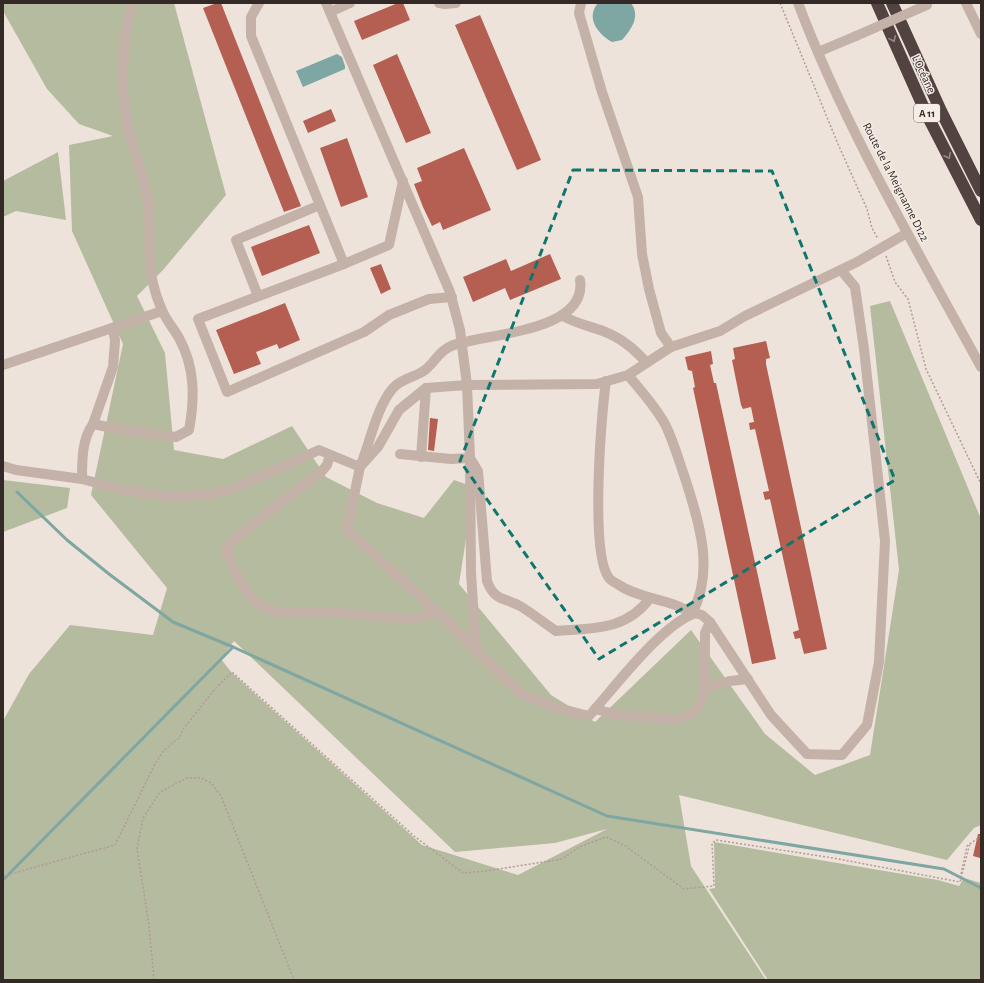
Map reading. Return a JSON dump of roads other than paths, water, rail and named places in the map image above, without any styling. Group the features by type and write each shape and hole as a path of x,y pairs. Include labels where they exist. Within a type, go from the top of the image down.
{"highway":[{"name":"L’Océane","path":"877,3 926,113 981,220"},
{"name":"L’Océane","path":"892,3 941,111 981,191"}],"street":[{"path":"94,424 117,429 176,437 189,430 193,392 191,365 179,338 162,311 154,286 150,261 148,202 129,133 123,87 122,55 124,33 132,3"},
{"path":"259,3 251,17 251,36 344,264"},
{"path":"350,3 328,8 452,297 462,344 467,384 470,458 471,572 476,648"},
{"path":"439,3 456,3"},
{"path":"581,3 580,13 602,92 638,197 642,254 649,289 661,334 671,347"},
{"name":"Route de la Meignanne D122","path":"798,3 818,52 879,180 981,367"},
{"path":"966,3 981,34"},
{"path":"818,52 930,4"},
{"path":"403,181 389,245 344,264 198,319 227,392 364,332 389,314 428,299 452,297"},
{"path":"258,296 236,240 320,206"},
{"path":"360,467 378,446 399,410 426,388 467,384 597,384 628,375 671,347 720,331 745,316 857,262 907,233"},
{"path":"580,280 581,289 578,297 572,307 562,316 536,326 445,349 422,372 402,381 393,389 382,407 360,467 347,530 438,612 521,694 554,707 589,716 644,653 686,617 695,613 702,615 710,622 771,716 807,754 842,754 867,725 879,662 885,540 864,349 854,287 841,270"},
{"path":"3,365 162,311"},
{"path":"562,316 605,332 624,341 646,362"},
{"path":"82,479 84,447 89,431 94,424 113,367 115,342 113,328"},
{"path":"628,375 666,426 696,514 703,550 704,572 698,604 692,614"},
{"path":"606,382 600,426 599,542 602,562 609,579 626,590 686,609 692,614"},
{"path":"421,457 426,388"},
{"path":"3,466 16,470 82,479 119,489 173,497 213,494 233,489 319,450 360,467"},
{"path":"400,454 421,457 470,458"},
{"path":"330,455 327,465 322,471 239,535 226,548 235,573 246,590 262,606 280,613 330,612 411,618 427,616 438,612"},
{"path":"470,458 478,471 487,581 491,590 500,599 519,605 556,631 607,626 621,623 636,614 650,598"},
{"path":"595,709 614,714 674,720 691,714 701,704 705,688 705,634 710,622"},
{"path":"705,688 730,681 748,679"}],"water":[{"path":"598,3 631,3 635,13 634,23 622,40 612,42 598,30 593,20 593,14"},
{"path":"337,54 342,57 345,69 303,87 296,71"}],"waterway":[{"path":"17,492 67,540 173,622 233,647"},
{"path":"3,880 233,647 607,816 944,869 981,888"}]}
